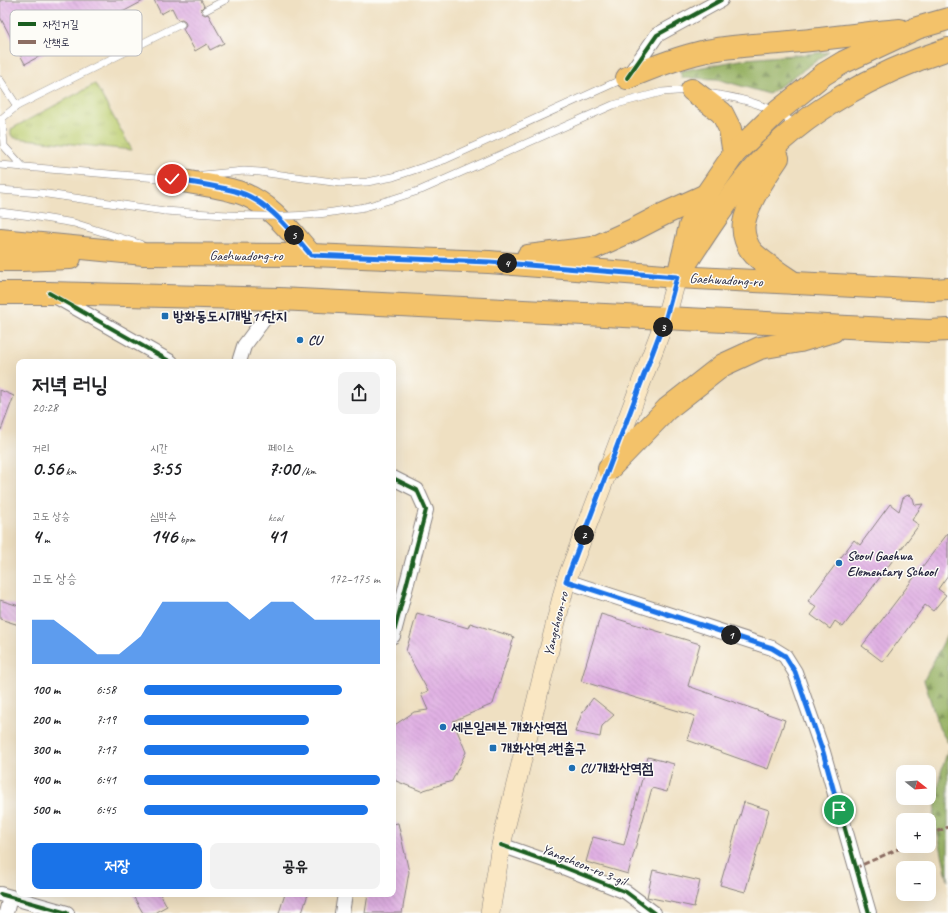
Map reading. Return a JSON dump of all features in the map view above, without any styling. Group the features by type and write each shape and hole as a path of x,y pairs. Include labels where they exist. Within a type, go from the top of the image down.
{"main road":[{"path":"677,277 690,226 706,194 734,154 777,112 824,74 844,62 917,28 948,19"},
{"path":"626,78 662,64 702,52 730,47 815,40 849,34 917,28"},
{"path":"677,277 731,197 754,168 798,126 859,86 897,68 948,49"},
{"path":"692,90 722,113 730,129 734,154"},
{"path":"794,283 754,254 745,239 744,223 749,208 763,181 798,126"},
{"path":"172,179 238,192 254,200 271,211 289,229 311,255"},
{"path":"489,262 593,248 706,194"},
{"name":"Gaehwadong-ro","path":"0,240 144,254"},
{"name":"Gaehwadong-ro","path":"0,260 144,254 311,255 489,262 677,277 932,290 948,289"},
{"name":"Yangcheon-ro","path":"490,913 501,845 566,581 666,317 677,277"},
{"path":"0,281 49,293"},
{"path":"0,293 279,299 948,330"},
{"path":"609,469 667,409 723,365 760,348 800,341 848,326"}],"street":[{"path":"626,78 657,35 721,0"},
{"path":"49,293 166,359"},
{"path":"240,359 244,346 279,299"},
{"path":"396,479 418,490 426,510 396,625"},
{"path":"566,581 772,648 785,656 795,672 823,752 869,913"},
{"name":"Yangcheon-ro 3-gil","path":"501,845 558,865 626,892 654,913"},
{"path":"6,913 5,896 67,913"},
{"path":"342,913 344,897"}],"lane":[{"path":"206,10 225,0"},
{"path":"142,44 181,24"},
{"path":"23,167 4,146 1,120 17,106 117,56"},
{"path":"0,165 172,179 244,171 340,183 367,182 393,177 444,160 626,78"},
{"path":"0,80 17,106"},
{"path":"0,190 40,193 165,211 206,214 289,216 365,207 421,190 613,105 662,92 692,90 724,95 777,112 798,126"},
{"path":"0,212 74,223 171,254"}],"green space":[{"path":"829,52 769,94 717,79 682,78 680,71 746,59"},
{"path":"95,84 132,150 15,138 11,135 11,129"},
{"path":"948,633 948,743 939,728 924,680"},
{"path":"948,750 948,881 936,826 936,813 935,813 941,772"}],"building":[{"path":"0,0 145,0 126,10 10,10 10,36 0,17"},
{"path":"154,0 201,0 204,6 201,9 202,13 205,15 208,14 224,43 210,50 207,44 195,51 183,29 186,25 185,21 182,19 178,20 172,8 161,14"},
{"path":"21,56 40,56 25,64"},
{"path":"0,390 14,396 1,430 0,430"},
{"path":"909,495 913,498 915,505 923,504 912,520 919,525 843,627 835,621 830,629 811,615 817,607 808,601 854,540 860,545 890,504 899,511 903,498"},
{"path":"948,533 948,575 938,589 946,595 933,611 925,605 883,662 862,646"},
{"path":"0,600 16,605 16,624 0,619"},
{"path":"417,613 468,628 470,623 514,637 493,704 453,721 466,752 452,781 421,791 396,781 396,724 414,712 428,710 421,694 428,691 406,651"},
{"path":"601,614 700,644 688,686 785,720 768,769 687,740 695,716 581,681"},
{"path":"593,698 614,715 602,726 600,737 575,732 582,713"},
{"path":"648,757 674,764 667,792 652,788 628,874 586,862 593,837 624,845"},
{"path":"744,802 769,810 745,892 720,885"},
{"path":"396,823 398,823 409,872 402,913 365,913 368,897 396,897"},
{"path":"653,870 700,881 694,907 647,897"},
{"path":"134,897 162,897 167,906 154,913 143,913"},
{"path":"284,897 307,897 302,913 279,913"}],"marked path":[{"path":"936,832 948,827"},
{"path":"855,868 896,850"}],"cycle path":[{"path":"627,78 657,35 721,0"},
{"path":"49,293 166,359"},
{"path":"396,480 417,490 426,510 396,625"},
{"path":"566,581 772,648 785,656 795,672 823,752 869,913"},
{"path":"501,845 558,865 626,892 654,913"},
{"path":"0,894 67,913"}],"place":[{"name":"방화동도시개발11단지","path":"165,316"},
{"name":"CU","path":"300,340"},
{"name":"Seoul Gaehwa Elementary School","path":"839,563"},
{"name":"세븐일레븐 개화산역점","path":"443,727"},
{"name":"개화산역2번출구","path":"493,748"},
{"name":"CU 개화산역점","path":"572,768"}],"route":[{"path":"172,179 238,192 254,200 271,211 289,229 311,255 489,262 677,277 666,317 566,581 772,648 785,656 795,672 823,752 839,810"}]}
